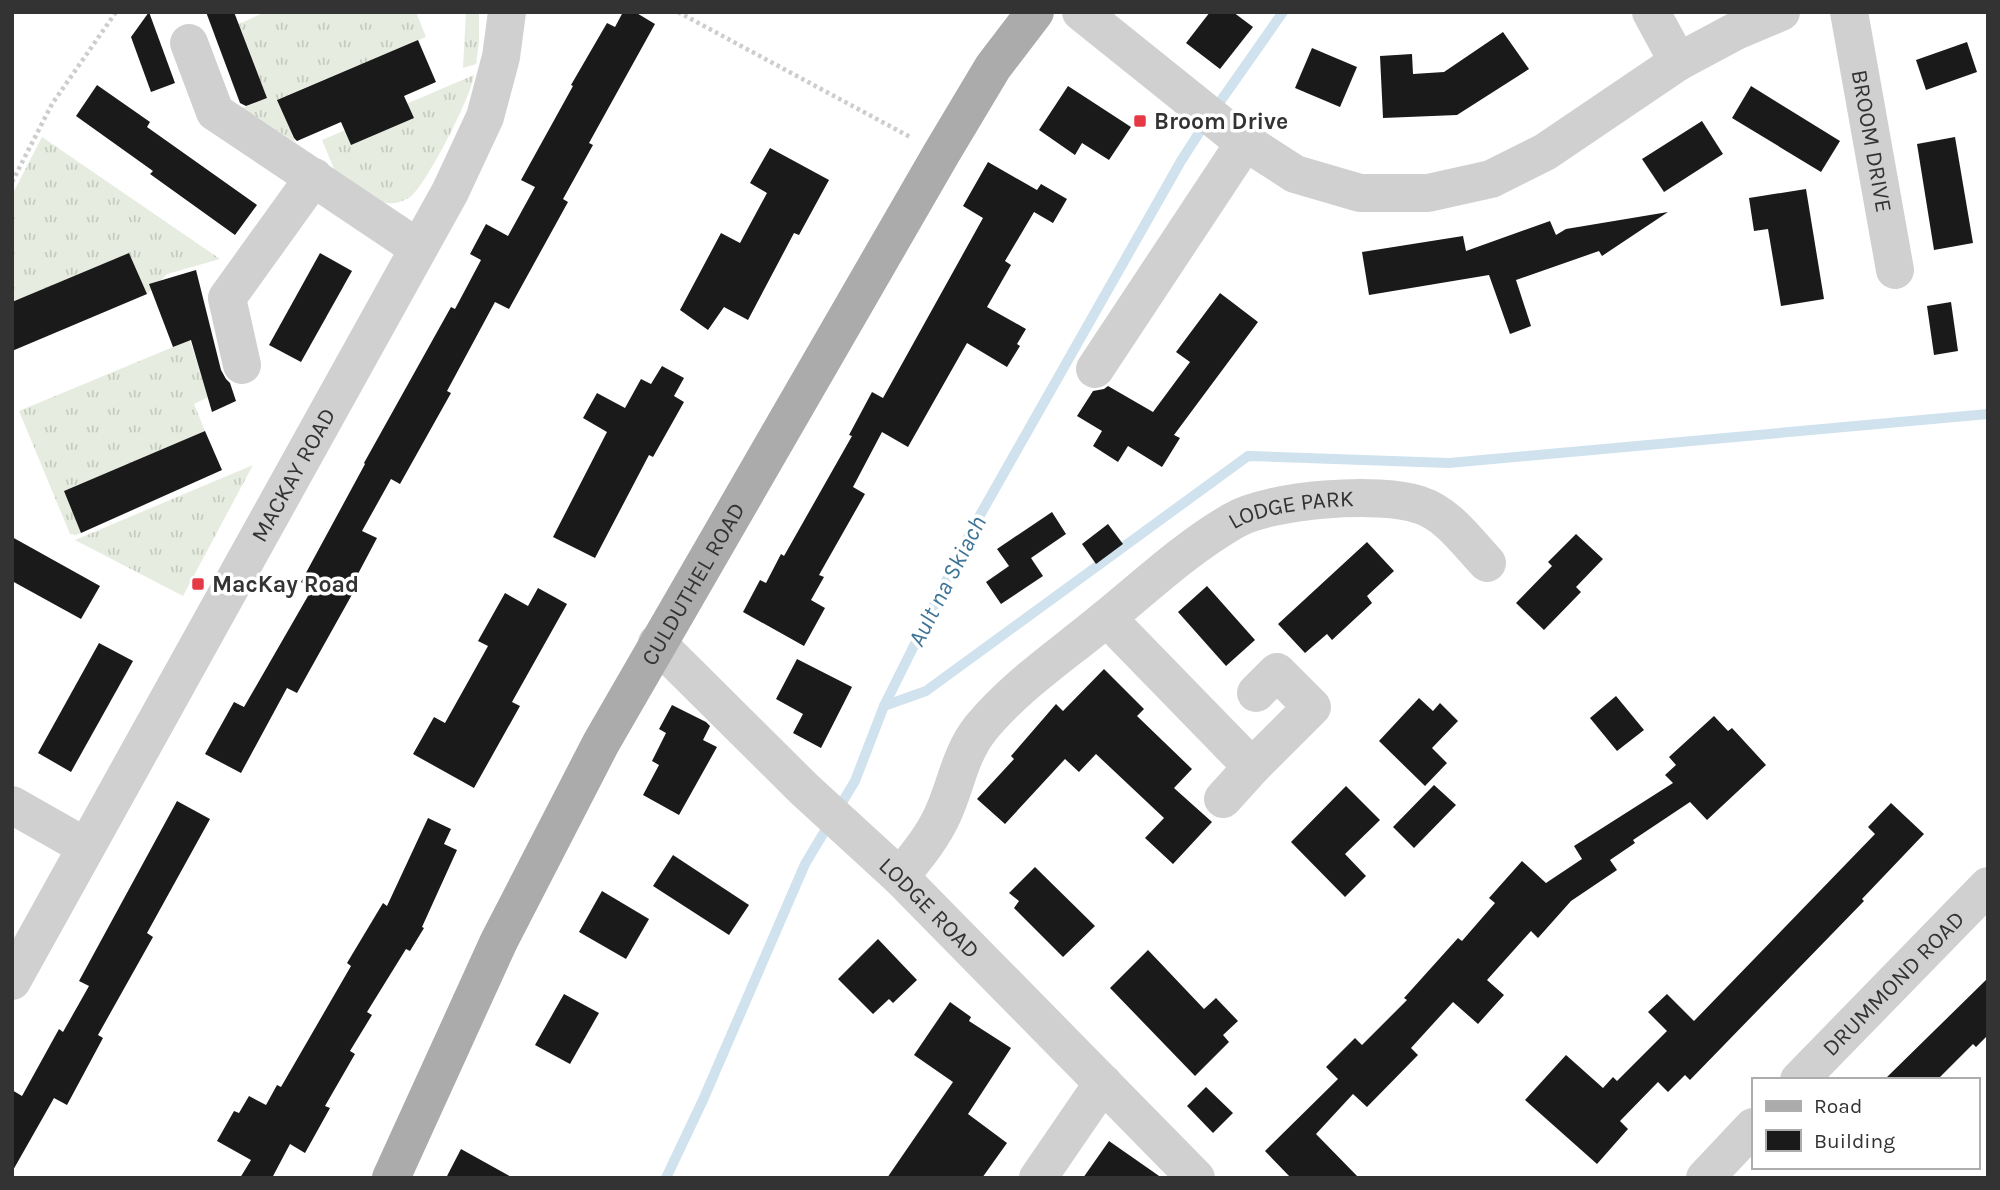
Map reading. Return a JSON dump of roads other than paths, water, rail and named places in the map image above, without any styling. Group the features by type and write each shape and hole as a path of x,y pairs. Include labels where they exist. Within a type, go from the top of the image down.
{"main road":[{"name":"CULDUTHEL ROAD","path":"391,1178 499,940 601,743 941,154 993,67 1035,12"}],"street":[{"name":"MACKAY ROAD","path":"12,981 450,192 485,117 501,57 507,12"},
{"path":"1081,12 1239,138 1295,174 1360,193 1428,193 1491,179 1545,152 1678,62 1781,12"},
{"path":"1651,12 1678,62"},
{"name":"BROOM DRIVE","path":"1849,12 1895,270"},
{"path":"189,43 215,112 418,248"},
{"path":"1095,369 1239,138"},
{"path":"243,365 227,298 314,177"},
{"name":"LODGE PARK","path":"900,877 942,817 968,746 1007,700 1192,548 1235,519 1281,504 1331,499 1379,499 1420,505 1448,521 1487,564"},
{"path":"1107,618 1252,767"},
{"name":"LODGE ROAD","path":"657,643 804,789 900,877 1196,1178"},
{"path":"1223,799 1312,707 1277,673 1256,693"},
{"path":"12,805 86,847"},
{"name":"DRUMMOND ROAD","path":"1801,1078 1988,886"},
{"path":"1038,1178 1103,1083"},
{"path":"1719,1173 1752,1128"}],"waterway":[{"name":"Ault na Skiach","path":"1215,109 1283,12"},
{"name":"Ault na Skiach","path":"837,811 855,781 884,706 971,531 1181,161 1206,122"},
{"path":"884,706 926,691 1248,456 1449,463 1988,414"},
{"name":"Ault na Skiach","path":"666,1178 703,1100 805,864 829,824"}],"place":[{"name":"Broom Drive","path":"1140,121"},
{"name":"MacKay Road","path":"198,584"}]}
